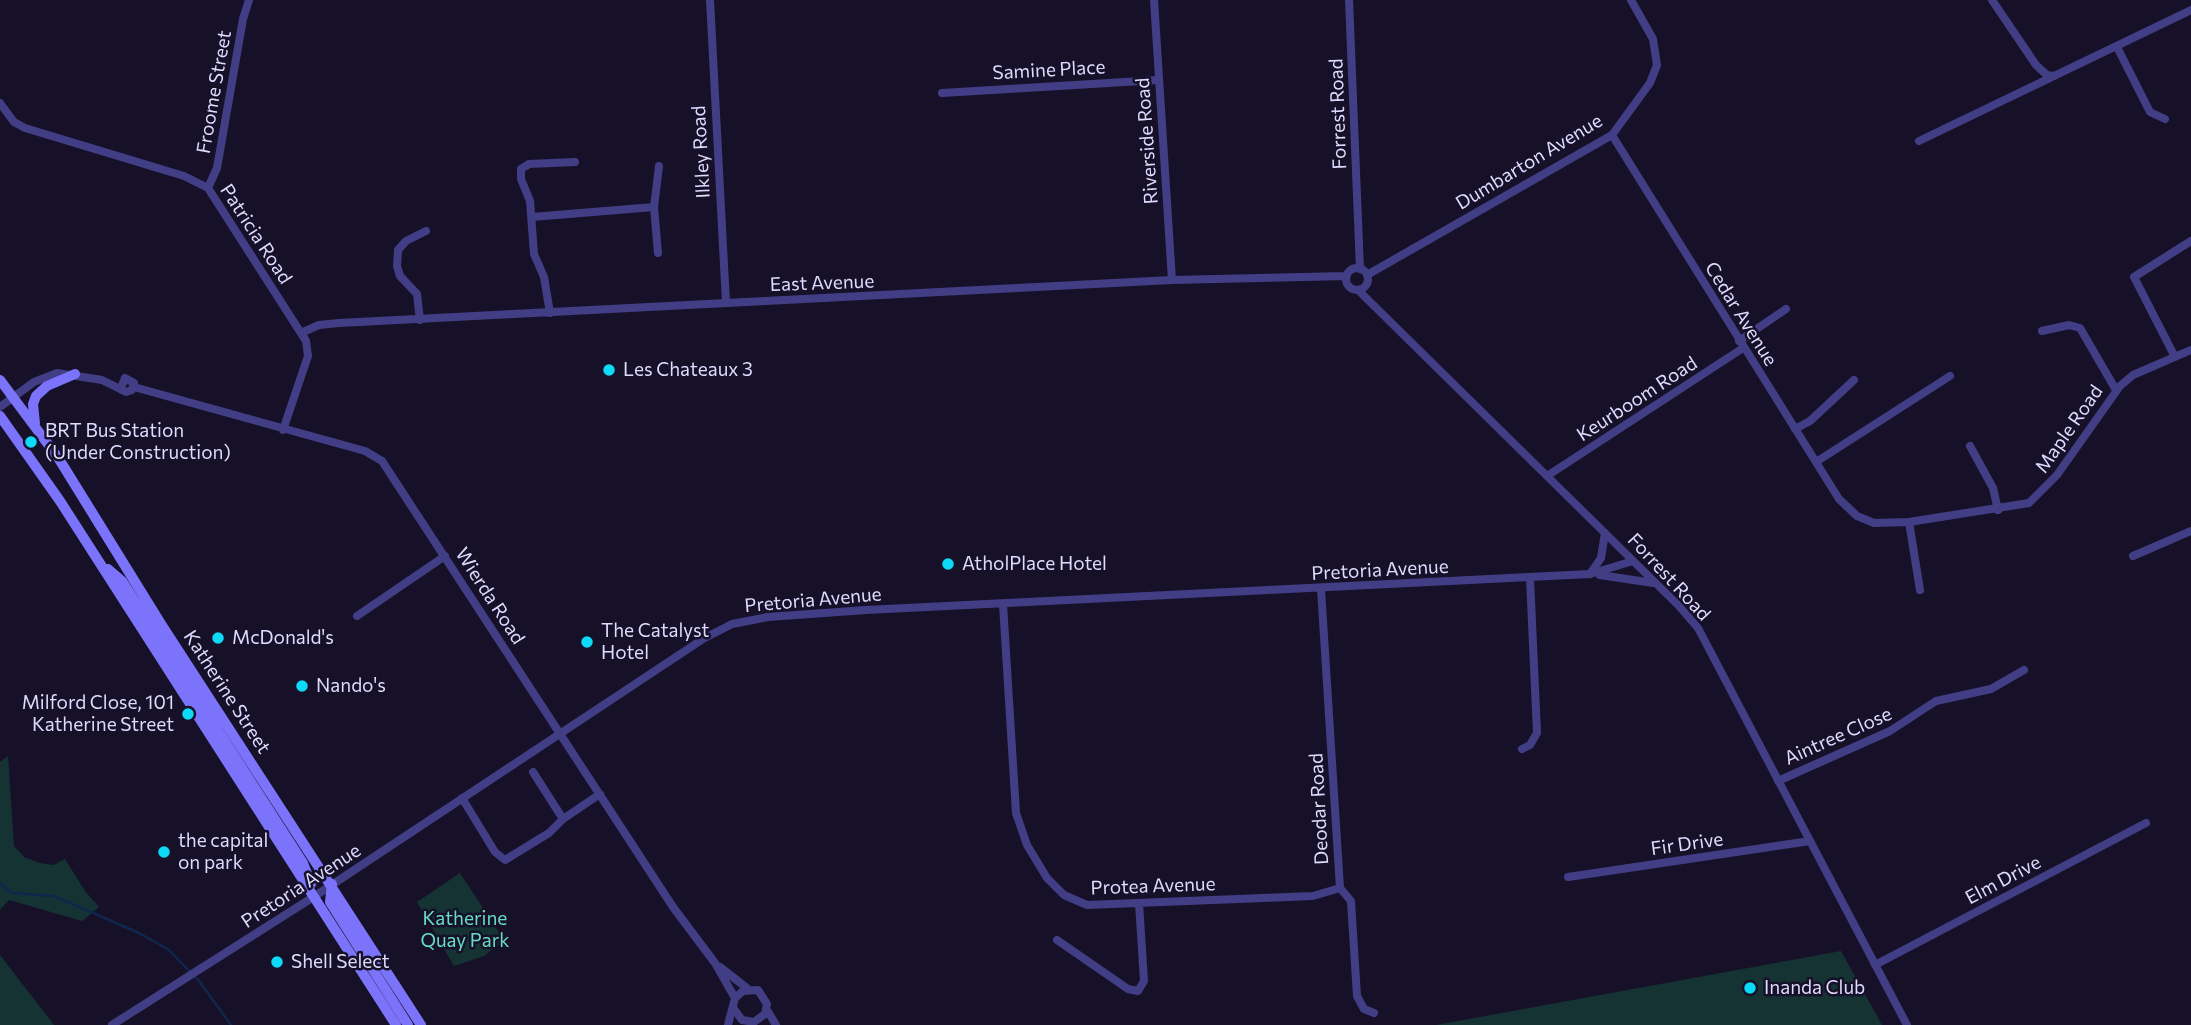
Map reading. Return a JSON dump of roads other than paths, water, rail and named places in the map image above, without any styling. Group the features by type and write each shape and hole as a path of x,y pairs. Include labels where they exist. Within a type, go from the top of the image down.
{"main road":[{"path":"35,426 33,415 36,396 47,386 75,374"},
{"name":"Katherine Street","path":"0,380 35,426 421,1025"},
{"name":"Katherine Street","path":"0,416 100,562 396,1025"},
{"path":"332,884 330,902 408,1025"}],"street":[{"name":"Froome Street","path":"208,188 217,168 243,19 249,0"},
{"name":"Ilkley Road","path":"710,0 726,303"},
{"name":"Riverside Road","path":"1154,0 1172,280"},
{"name":"Forrest Road","path":"1349,0 1360,268"},
{"name":"Dumbarton Avenue","path":"1367,275 1612,135 1650,83 1657,65 1653,39 1630,0"},
{"path":"1992,0 2036,65 2047,75 2054,76"},
{"path":"1919,141 2191,10"},
{"path":"2117,47 2150,112 2165,119"},
{"name":"Samine Place","path":"942,93 1158,80"},
{"name":"Patricia Road","path":"0,103 20,126 184,176 208,188 301,332 308,356 283,430"},
{"name":"Cedar Avenue","path":"1612,135 1847,509"},
{"path":"550,313 544,277 534,254 532,217 521,169 530,164 575,162"},
{"path":"658,253 654,208 659,166"},
{"path":"532,217 654,208"},
{"path":"420,320 417,294 400,276 398,250 406,241 426,231"},
{"path":"2175,357 2134,276 2191,241"},
{"path":"1360,268 1367,275 1366,285 1358,290 1350,288 1346,276 1351,269 1360,268"},
{"name":"East Avenue","path":"301,332 325,324 1172,280 1346,276"},
{"name":"Forrest Road","path":"1358,290 1655,583 1702,635 1907,1025"},
{"name":"Keurboom Road","path":"1547,475 1741,344 1786,309"},
{"path":"2042,331 2068,325 2080,328 2116,390"},
{"name":"Maple Road","path":"1847,509 1874,523 1909,522 2021,506 2041,494 2116,390 2133,375 2191,350"},
{"path":"0,407 43,377 57,373 75,374"},
{"name":"Wierda Road","path":"75,374 122,384 131,379 134,387 377,457 445,556 679,916 715,963 735,998"},
{"path":"1816,463 1950,376"},
{"path":"1795,429 1810,421 1854,380"},
{"path":"1970,446 1993,488 1998,510"},
{"path":"1909,522 1920,590"},
{"path":"2133,556 2191,531"},
{"path":"1605,533 1601,558 1590,574 1655,583"},
{"path":"357,616 445,556"},
{"name":"Pretoria Avenue","path":"112,1025 315,896 703,639 732,624 768,617 1590,574 1633,561"},
{"path":"1522,749 1530,745 1537,733 1530,578"},
{"name":"Deodar Road","path":"1321,589 1340,888 1351,901 1357,996 1364,1009 1374,1013"},
{"name":"Protea Avenue","path":"1003,604 1013,794 1027,845 1056,889 1073,901 1087,905 1313,896 1340,888"},
{"name":"Aintree Close","path":"1778,781 1890,731 1936,701 1991,689 2024,670"},
{"path":"533,772 563,819"},
{"path":"462,798 495,852 505,860 549,834 563,819 600,794"},
{"name":"Elm Drive","path":"1875,965 2146,823"},
{"name":"Fir Drive","path":"1567,877 1810,841"},
{"path":"1057,940 1128,989 1138,991 1144,981 1139,903"},
{"name":"Wierda Road","path":"715,963 748,989"},
{"path":"728,1025 735,998 748,989 762,993 767,1010 776,1025"},
{"path":"734,1009 744,1023 760,1023 767,1010"}],"waterway":[{"path":"0,883 12,893 54,896 139,933 169,950 199,981 231,1025"}],"place":[{"name":"Les Chateaux 3","path":"609,370"},
{"name":"BRT Bus Station (Under Construction)","path":"31,442"},
{"name":"AtholPlace Hotel","path":"948,564"},
{"name":"McDonald's","path":"218,638"},
{"name":"The Catalyst Hotel","path":"587,642"},
{"name":"Nando's","path":"302,686"},
{"name":"Milford Close, 101 Katherine Street","path":"188,714"},
{"name":"the capital on park","path":"164,852"},
{"name":"Shell Select","path":"277,962"},
{"name":"Inanda Club","path":"1750,988"}],"park label":[{"name":"Katherine Quay Park","path":"465,930"}]}
